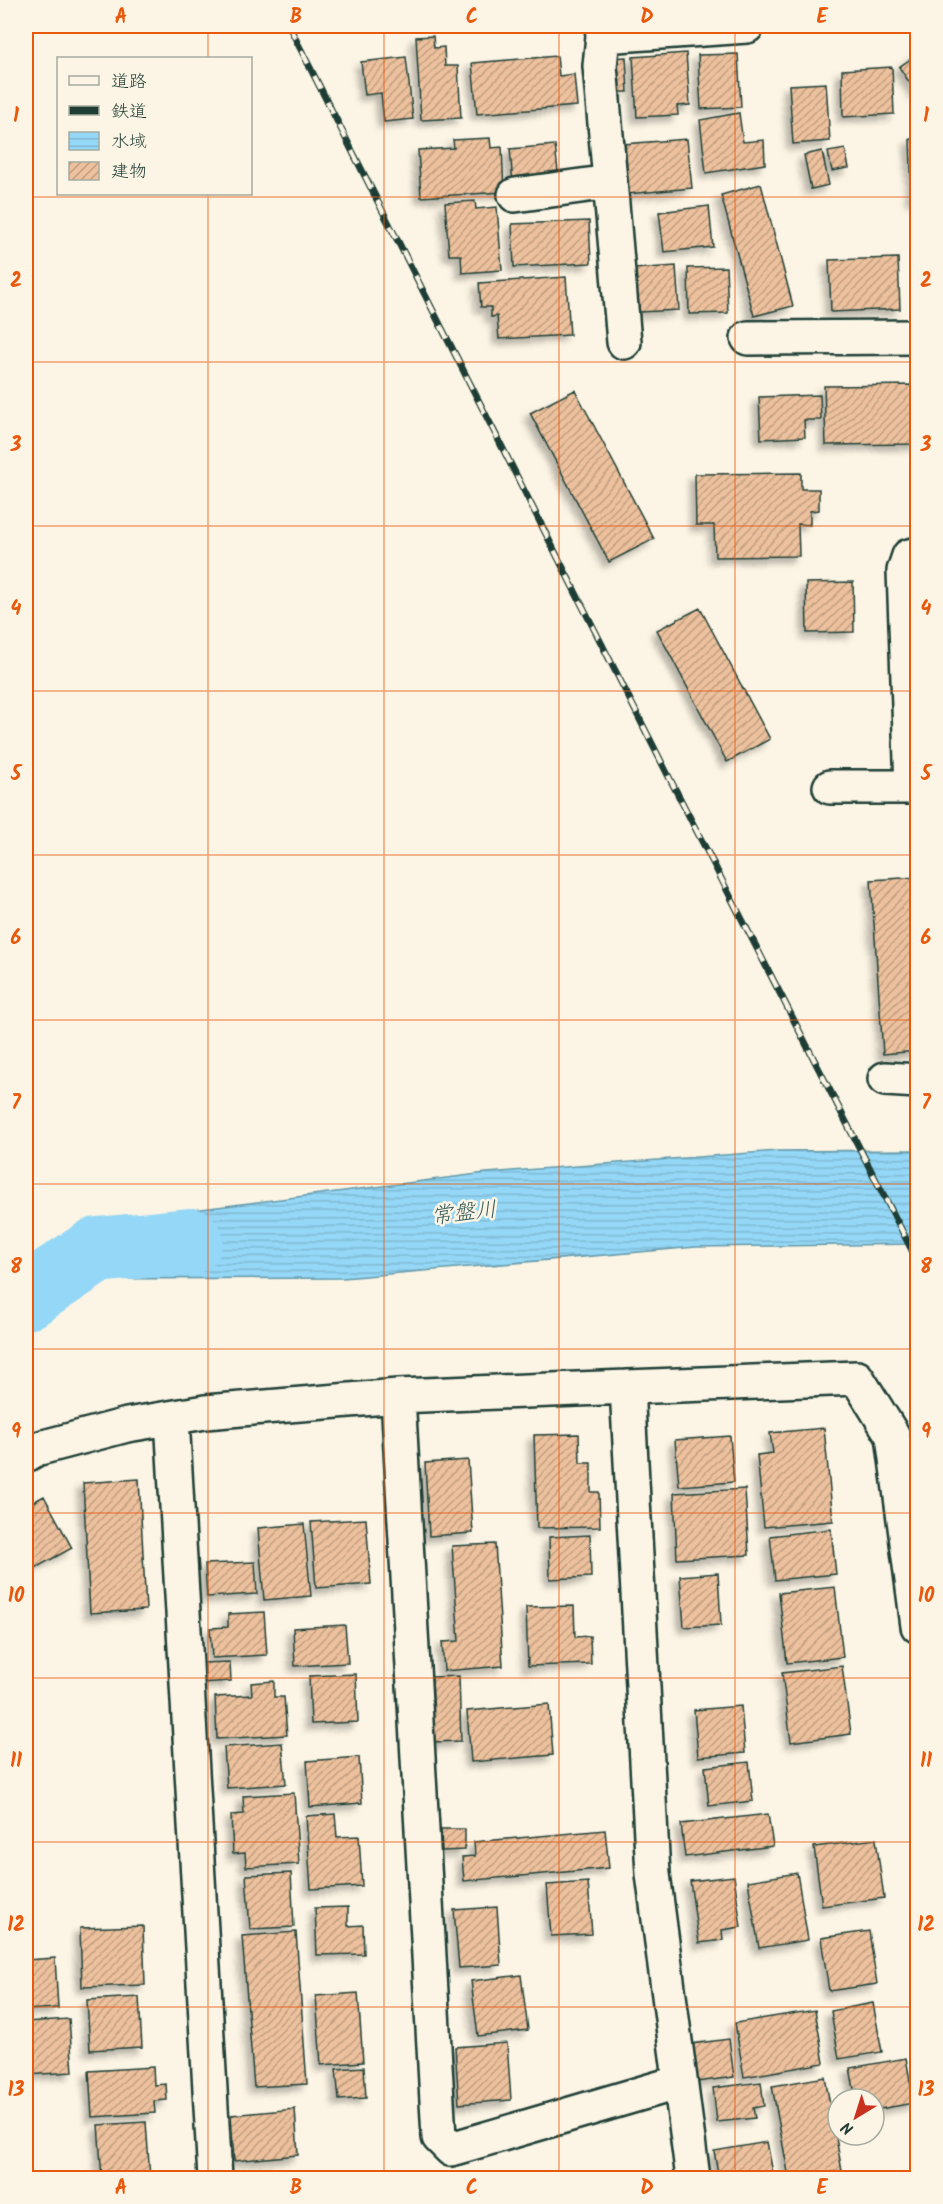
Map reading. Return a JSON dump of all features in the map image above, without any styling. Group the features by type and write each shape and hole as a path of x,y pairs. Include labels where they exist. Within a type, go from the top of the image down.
{"street":[{"path":"624,342 600,66 602,31 747,26"},
{"path":"515,195 610,182"},
{"path":"748,338 918,337"},
{"path":"830,787 915,787 904,571 909,556 918,555"},
{"path":"885,1079 918,1081"},
{"path":"26,1455 36,1449 127,1425 205,1412 398,1396 857,1378 894,1436 918,1626"},
{"path":"627,1387 653,1874 693,2178"},
{"path":"398,1396 439,2137 450,2149 680,2082"},
{"path":"172,1418 215,2178"}],"water":[{"path":"917,1150 917,1244 696,1247 343,1278 104,1279 98,1222 486,1173 777,1151"}],"building":[{"path":"433,36 434,48 444,47 445,66 458,66 461,118 421,120 416,37"},
{"path":"686,53 690,105 677,106 678,115 637,117 633,57"},
{"path":"738,54 741,107 701,109 698,55"},
{"path":"918,54 918,95 899,67"},
{"path":"557,56 559,76 574,74 577,106 477,114 472,63"},
{"path":"406,57 413,119 384,122 381,93 365,95 361,62"},
{"path":"626,57 628,92 614,92 611,58"},
{"path":"892,67 894,114 843,117 842,70"},
{"path":"826,83 830,141 793,144 789,85"},
{"path":"739,113 743,142 764,140 765,164 706,173 700,120"},
{"path":"490,138 491,148 502,147 504,192 421,197 418,150 454,148 453,140"},
{"path":"687,139 692,188 627,194 623,144"},
{"path":"910,139 918,139 918,199 912,199"},
{"path":"555,145 559,180 513,184 510,149"},
{"path":"845,149 849,168 832,171 828,152"},
{"path":"822,151 829,185 811,189 804,155"},
{"path":"761,184 793,306 754,316 721,195"},
{"path":"475,201 476,209 497,207 502,270 462,273 461,255 449,255 445,203"},
{"path":"709,206 713,247 664,252 659,212"},
{"path":"589,221 591,263 514,267 512,224"},
{"path":"898,258 900,309 831,312 829,260"},
{"path":"676,266 679,310 639,312 638,295 633,295 632,269"},
{"path":"726,267 728,313 689,314 688,268"},
{"path":"566,277 570,335 499,339 497,316 491,317 491,307 481,307 479,283"},
{"path":"918,385 918,444 826,445 824,386"},
{"path":"575,390 654,539 609,562 530,413"},
{"path":"820,395 821,420 804,420 805,437 761,439 759,397"},
{"path":"801,473 801,489 819,489 819,510 810,511 810,525 798,524 799,556 715,557 714,525 696,525 695,474"},
{"path":"853,582 854,632 807,633 806,583"},
{"path":"700,608 770,739 727,762 657,630"},
{"path":"918,877 918,1051 883,1054 871,880"},
{"path":"824,1428 833,1521 764,1527 757,1455 773,1453 770,1433"},
{"path":"579,1434 580,1463 591,1463 591,1492 599,1492 600,1527 537,1528 534,1435"},
{"path":"730,1436 734,1482 679,1486 675,1440"},
{"path":"468,1460 473,1533 429,1536 425,1463"},
{"path":"139,1479 146,1610 90,1613 83,1483"},
{"path":"745,1489 749,1555 677,1559 674,1493"},
{"path":"44,1496 72,1548 26,1573 26,1506"},
{"path":"366,1519 371,1584 316,1588 311,1522"},
{"path":"304,1524 311,1596 264,1600 258,1528"},
{"path":"831,1529 836,1574 775,1580 770,1536"},
{"path":"590,1535 591,1577 550,1579 549,1537"},
{"path":"495,1544 503,1666 444,1671 442,1642 459,1641 452,1546"},
{"path":"255,1562 257,1594 207,1597 205,1564"},
{"path":"718,1573 721,1625 684,1627 680,1576"},
{"path":"835,1587 843,1657 787,1663 779,1593"},
{"path":"574,1606 575,1637 590,1636 591,1664 528,1666 526,1607"},
{"path":"264,1612 267,1655 212,1658 210,1628 228,1627 228,1614"},
{"path":"345,1625 348,1663 295,1666 293,1628"},
{"path":"230,1662 231,1681 200,1683 199,1663"},
{"path":"842,1666 851,1734 791,1742 782,1673"},
{"path":"356,1674 358,1722 311,1724 309,1676"},
{"path":"459,1676 461,1741 434,1742 432,1677"},
{"path":"274,1681 274,1697 284,1697 287,1735 217,1739 215,1697 252,1695 251,1683"},
{"path":"549,1704 553,1755 471,1762 467,1711"},
{"path":"741,1706 745,1753 698,1757 694,1710"},
{"path":"282,1743 286,1784 227,1788 224,1747"},
{"path":"359,1757 362,1803 310,1807 307,1761"},
{"path":"749,1762 753,1801 709,1806 705,1767"},
{"path":"294,1793 299,1864 246,1867 245,1853 233,1854 231,1815 244,1814 243,1796"},
{"path":"335,1814 337,1837 359,1836 362,1886 311,1889 306,1816"},
{"path":"768,1814 773,1846 685,1857 681,1824"},
{"path":"441,1829 465,1829 465,1850 442,1851"},
{"path":"605,1830 609,1868 464,1881 462,1857 475,1856 474,1842"},
{"path":"876,1839 884,1898 822,1906 814,1847"},
{"path":"291,1873 294,1927 250,1929 246,1875"},
{"path":"797,1873 808,1940 759,1948 748,1881"},
{"path":"734,1876 741,1927 722,1930 723,1940 699,1943 690,1881"},
{"path":"588,1882 592,1934 551,1936 547,1885"},
{"path":"348,1907 348,1926 363,1925 364,1954 317,1955 315,1908"},
{"path":"497,1907 501,1965 459,1968 454,1910"},
{"path":"143,1926 145,1985 82,1987 80,1928"},
{"path":"869,1931 877,1984 829,1991 821,1938"},
{"path":"296,1932 307,2084 254,2087 242,1936"},
{"path":"55,1958 58,2008 26,2010 26,1960"},
{"path":"521,1975 528,2030 478,2036 471,1981"},
{"path":"358,1993 363,2062 321,2065 316,1996"},
{"path":"139,1997 142,2047 90,2050 87,2000"},
{"path":"873,2003 882,2052 839,2059 831,2011"},
{"path":"815,2010 824,2063 744,2077 735,2023"},
{"path":"69,2019 73,2072 26,2075 26,2022"},
{"path":"729,2039 734,2077 697,2082 691,2044"},
{"path":"507,2043 511,2100 459,2104 455,2047"},
{"path":"906,2058 914,2103 886,2108 886,2087 854,2087 850,2068"},
{"path":"153,2067 154,2085 166,2084 167,2100 154,2101 155,2113 92,2117 89,2071"},
{"path":"364,2067 366,2098 339,2100 336,2069"},
{"path":"825,2077 826,2147 838,2147 842,2171 789,2178 772,2086"},
{"path":"761,2082 764,2106 753,2108 755,2118 717,2122 713,2088"},
{"path":"295,2109 298,2155 234,2161 231,2115"},
{"path":"146,2122 150,2178 102,2178 98,2125"},
{"path":"767,2142 774,2178 719,2178 714,2151"},
{"path":"83,2175 84,2178 46,2178"}],"waterway":[{"name":"常盤川","path":"26,1297 97,1250 190,1241"}],"railway":[{"path":"289,26 670,779 918,1262"}]}
